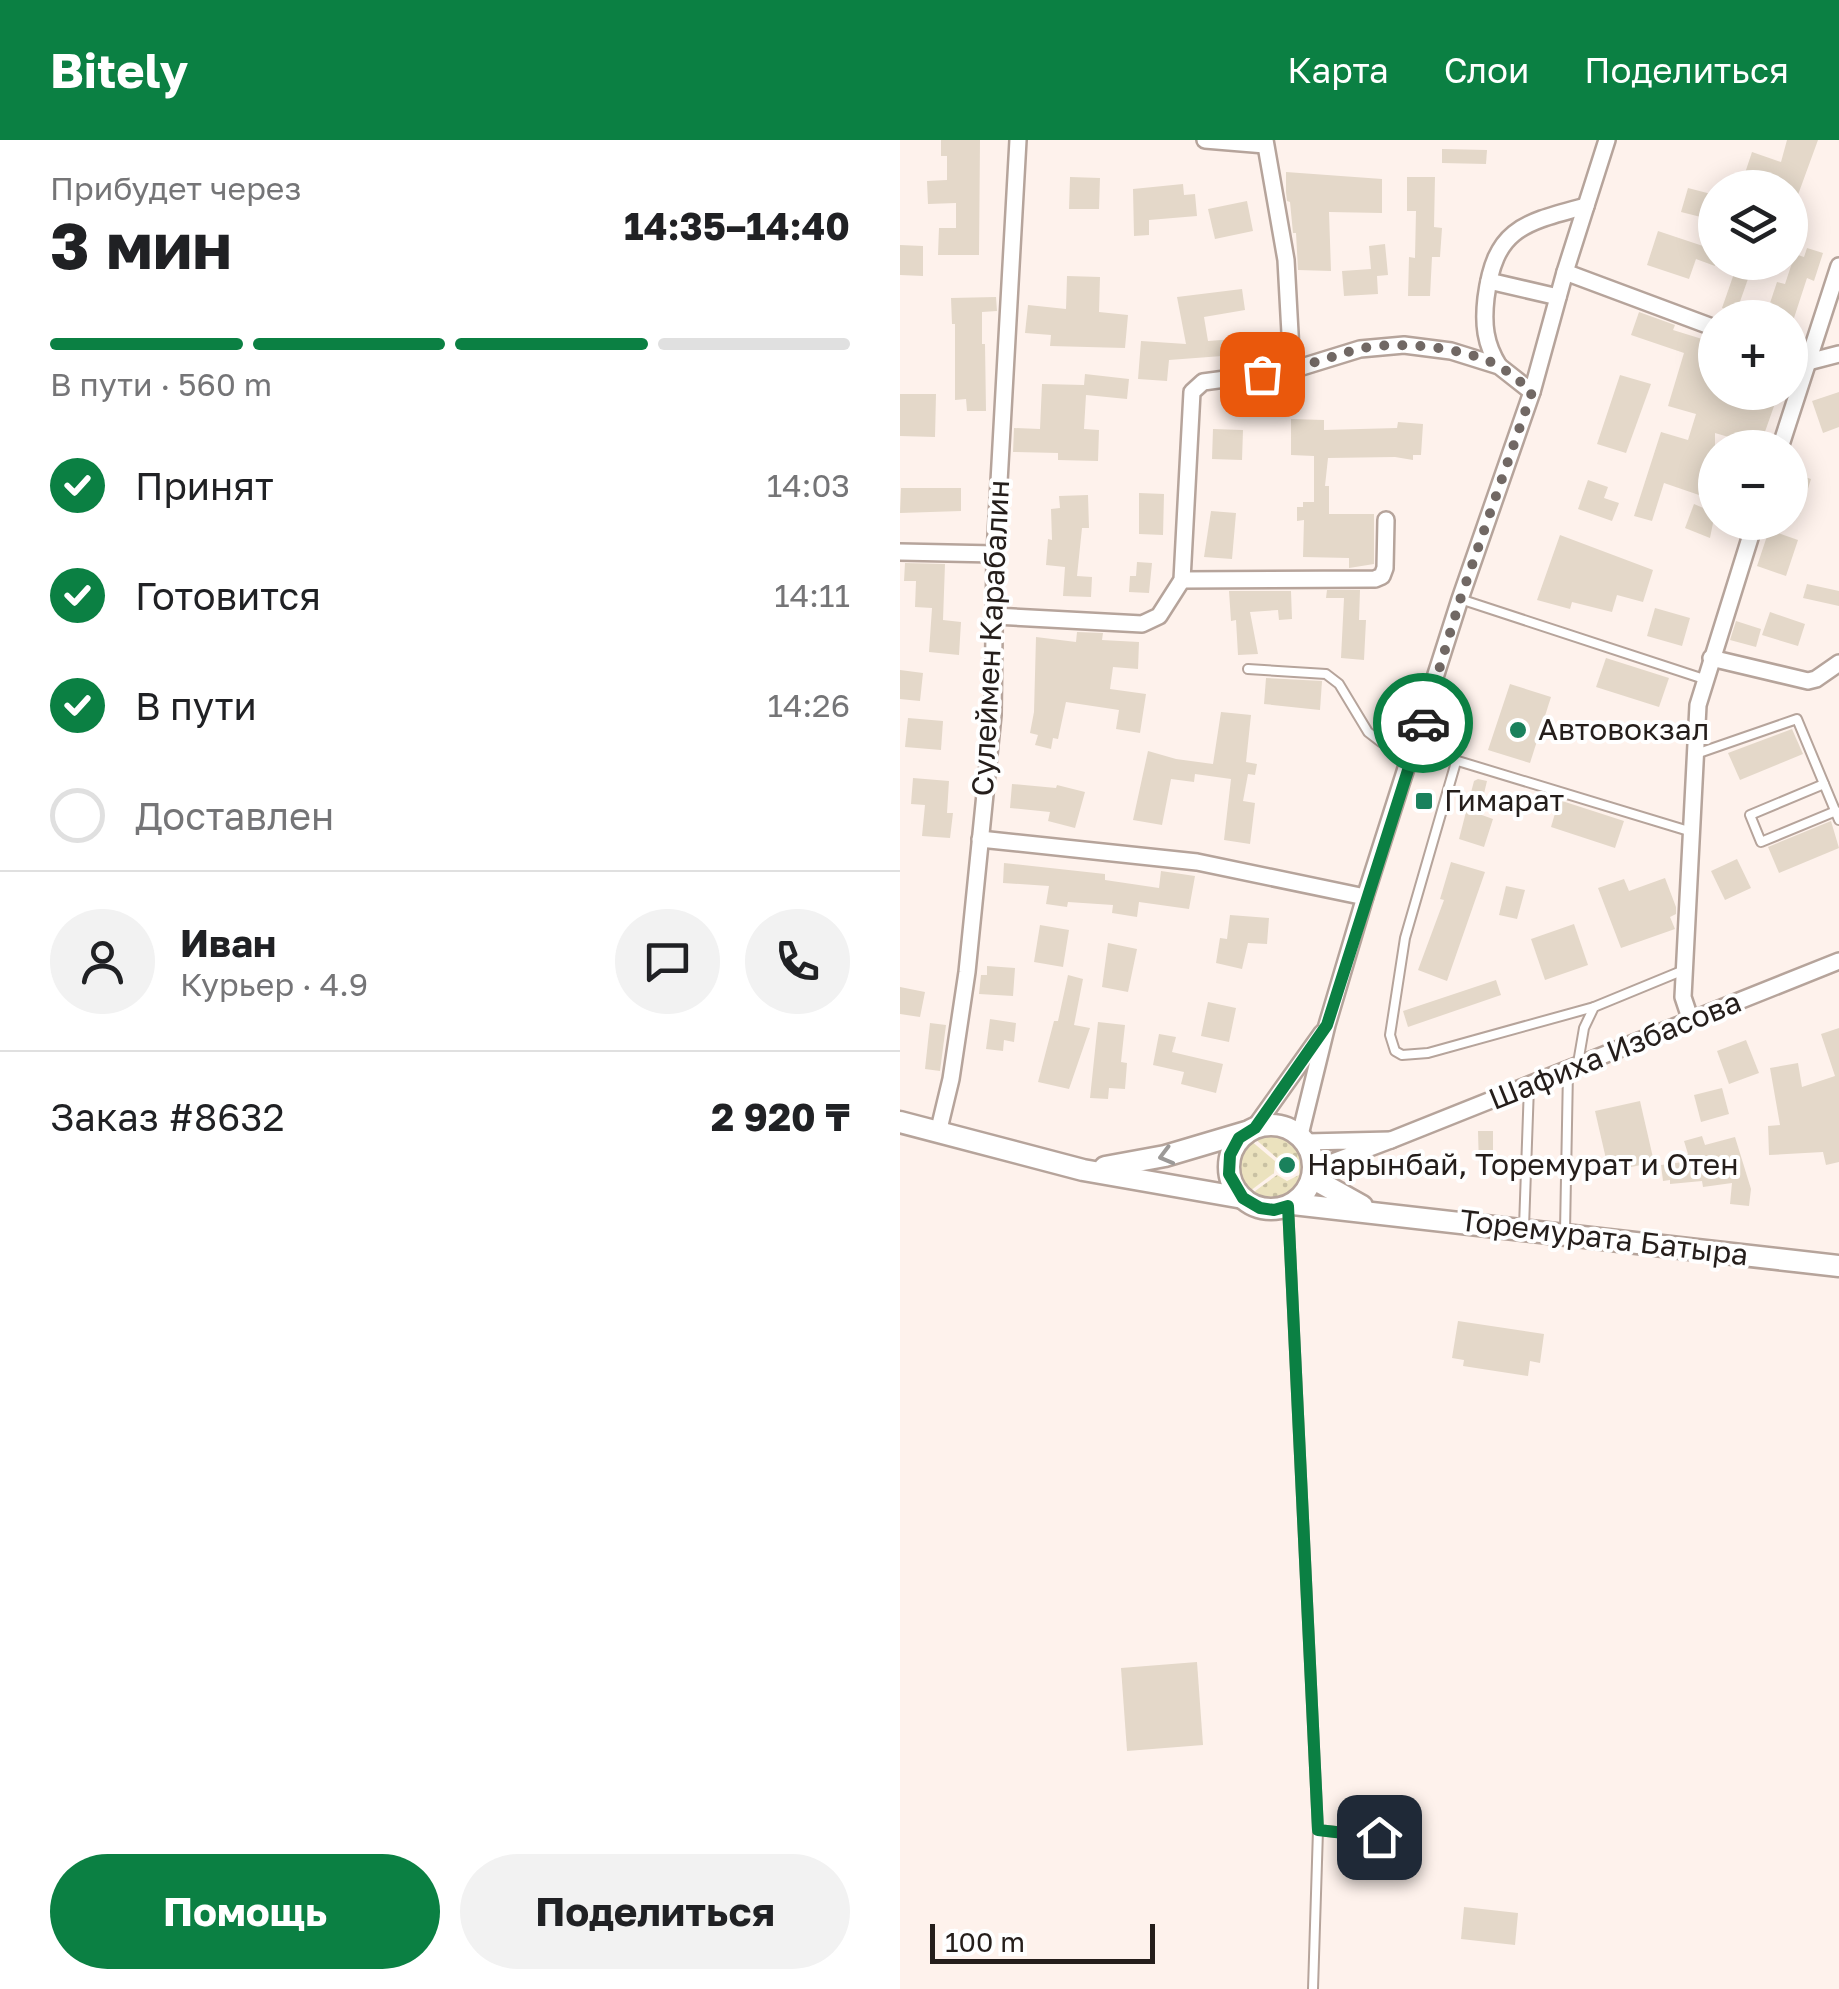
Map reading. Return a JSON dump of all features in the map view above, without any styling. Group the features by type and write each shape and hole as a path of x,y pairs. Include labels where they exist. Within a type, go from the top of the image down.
{"street":[{"name":"Сулеймен Карабалин","path":"938,1133 962,1008 993,715 995,554 1018,140"},
{"path":"1205,140 1265,143 1286,260 1292,370"},
{"path":"900,1122 1083,1170 1243,1198 1260,1208 1274,1210 1303,1195 1313,1174 1303,1138 1327,1025 1460,600 1532,392 1607,140"},
{"path":"1500,366 1486,338 1484,316 1495,254 1510,236 1547,216 1586,206"},
{"path":"1808,362 1839,266"},
{"path":"1565,272 1698,322"},
{"path":"1488,281 1558,298"},
{"path":"995,616 1142,624 1159,616 1182,580 1192,392 1203,382 1292,370 1360,349 1404,345 1451,351 1500,366 1532,392"},
{"path":"1808,362 1839,354"},
{"path":"1182,580 1375,579 1382,576 1385,568 1386,520"},
{"path":"1691,1021 1683,997 1698,706 1749,540"},
{"path":"900,552 995,554"},
{"path":"1711,658 1808,681 1839,663"},
{"path":"980,839 1197,862 1366,897"},
{"name":"Шафиха Избасова","path":"1313,1174 1839,960"},
{"path":"1243,1198 1232,1183 1228,1164 1234,1146 1251,1130 1327,1025"},
{"path":"1083,1170 1140,1162 1251,1130 1283,1126 1303,1138 1391,1140"},
{"path":"1313,1174 1368,1210"},
{"name":"Торемурата Батыра","path":"1290,1205 1368,1210 1839,1266"}],"lane":[{"path":"1460,600 1704,679"},
{"path":"1248,670 1326,674 1338,684 1368,732 1381,742 1415,748 1692,832"},
{"path":"1696,754 1797,720 1838,814 1761,842 1750,814 1824,784"},
{"path":"1456,762 1405,938 1390,1035 1394,1050 1402,1054 1428,1052 1594,1007 1684,970"},
{"path":"1565,1233 1573,1069 1594,1007"},
{"path":"1524,1228 1530,1086"},
{"path":"1290,1205 1318,1830 1314,1989"},
{"path":"1318,1830 1410,1840"}],"shaded area":[{"path":"1265,1132 1286,1137 1298,1147 1303,1161 1296,1189 1284,1198 1269,1200 1251,1194 1277,1175 1287,1181 1299,1175 1299,1160 1288,1153 1278,1159 1253,1137"},
{"path":"1250,1140 1275,1161 1274,1173 1250,1191 1238,1165"}],"building":[{"path":"941,140 980,140 979,255 938,255 939,228 956,228 956,203 928,204 927,181 947,180 947,156 941,156"},
{"path":"1787,140 1818,140 1807,170 1746,170 1752,152 1781,162"},
{"path":"1442,149 1487,150 1486,164 1442,163"},
{"path":"1286,172 1382,179 1382,213 1329,212 1331,271 1298,270"},
{"path":"1070,177 1100,178 1099,209 1069,209"},
{"path":"1407,177 1435,177 1434,227 1442,228 1440,257 1432,257 1430,296 1408,296 1409,257 1415,258 1416,211 1407,211"},
{"path":"1183,184 1184,195 1195,194 1197,216 1149,220 1149,235 1134,236 1133,189"},
{"path":"1688,188 1698,191 1698,216 1681,212"},
{"path":"1247,201 1253,231 1215,239 1208,209"},
{"path":"1658,231 1698,244 1698,260 1689,279 1647,265"},
{"path":"1385,244 1388,275 1377,276 1378,294 1344,296 1342,271 1371,269 1369,246"},
{"path":"900,245 923,246 923,276 900,275"},
{"path":"1808,248 1823,253 1814,281 1808,278"},
{"path":"1067,276 1100,277 1099,312 1128,315 1125,348 1050,346 1051,335 1025,333 1028,305 1066,309"},
{"path":"1732,280 1748,280 1741,300 1725,300"},
{"path":"1786,280 1806,280 1800,300 1771,300 1777,282 1785,284"},
{"path":"1242,289 1245,310 1204,317 1208,341 1261,337 1262,353 1169,360 1167,381 1138,379 1141,341 1186,344 1177,297"},
{"path":"996,297 997,311 982,312 986,411 967,411 966,399 955,400 951,298"},
{"path":"1639,312 1698,338 1698,410 1773,410 1766,430 1698,430 1698,495 1664,483 1652,521 1634,516 1661,432 1688,440 1696,414 1668,406 1684,353 1631,335"},
{"path":"1085,374 1129,379 1127,399 1086,395 1084,429 1099,430 1098,461 1058,460 1058,453 1013,452 1014,428 1040,429 1042,384 1084,385"},
{"path":"1620,375 1651,384 1626,453 1597,444"},
{"path":"1839,392 1839,427 1823,433 1812,401"},
{"path":"900,394 936,394 935,437 900,436"},
{"path":"1291,419 1324,420 1324,430 1397,428 1398,422 1423,424 1421,455 1413,455 1413,460 1328,458 1325,486 1329,486 1329,514 1374,514 1374,564 1349,568 1349,558 1303,557 1304,520 1297,521 1297,507 1303,507 1303,502 1314,502 1314,456 1291,455"},
{"path":"1213,429 1243,430 1242,460 1212,459"},
{"path":"1588,480 1608,487 1604,498 1619,503 1612,521 1578,509"},
{"path":"901,488 961,488 961,511 900,513"},
{"path":"1139,493 1164,494 1163,535 1139,534"},
{"path":"1088,495 1089,528 1082,528 1077,576 1092,577 1091,597 1063,596 1065,567 1046,565 1048,539 1052,540 1051,509 1060,508 1059,496"},
{"path":"1694,504 1698,506 1698,533 1685,528"},
{"path":"1211,511 1236,513 1232,559 1204,557"},
{"path":"1560,535 1653,570 1643,602 1617,595 1612,612 1572,602 1570,609 1537,600"},
{"path":"1766,540 1798,540 1786,576 1757,566"},
{"path":"1137,562 1152,563 1149,593 1129,592 1130,576 1136,576"},
{"path":"905,563 945,564 943,620 961,622 959,655 929,652 932,608 915,607 916,581 904,581"},
{"path":"1807,584 1839,591 1839,606 1803,598"},
{"path":"1327,590 1360,590 1359,620 1366,620 1364,660 1341,658 1344,598 1326,598"},
{"path":"1229,591 1291,591 1292,619 1279,620 1278,610 1250,612 1258,654 1238,655"},
{"path":"1655,608 1690,618 1682,646 1647,636"},
{"path":"1770,612 1805,624 1798,646 1762,635"},
{"path":"1736,621 1761,629 1756,647 1730,640"},
{"path":"1077,632 1103,633 1102,640 1139,642 1138,669 1113,667 1110,689 1146,694 1140,733 1116,729 1119,710 1066,702 1058,739 1053,738 1051,749 1035,745 1038,735 1030,733 1036,637 1076,642"},
{"path":"1606,658 1669,678 1659,707 1596,687"},
{"path":"900,670 923,673 920,701 900,699"},
{"path":"1266,678 1322,681 1320,710 1264,704"},
{"name":"Автовокзал","path":"1510,684 1551,697 1530,763 1488,750"},
{"path":"1221,712 1251,715 1246,762 1257,764 1255,775 1248,774 1243,801 1255,803 1250,844 1224,840 1231,779 1195,774 1194,782 1171,779 1162,825 1133,820 1148,751 1213,764"},
{"path":"908,718 943,721 941,750 905,747"},
{"path":"1792,729 1803,754 1740,780 1728,753"},
{"path":"913,778 949,781 947,813 953,813 950,838 922,836 925,805 911,804"},
{"path":"1474,781 1487,781 1479,814 1493,819 1484,847 1459,839"},
{"path":"1012,784 1056,788 1057,785 1085,792 1075,828 1048,821 1050,812 1010,808"},
{"path":"1559,800 1624,821 1615,848 1551,827"},
{"path":"1831,821 1839,848 1779,873 1768,847"},
{"path":"1737,859 1751,888 1725,900 1711,871"},
{"path":"1451,862 1485,872 1447,981 1418,970 1444,900 1440,899"},
{"path":"1004,863 1105,874 1105,880 1159,888 1161,871 1195,876 1189,909 1139,902 1137,917 1112,913 1113,905 1046,904 1049,886 1003,883"},
{"path":"1665,878 1676,907 1676,914 1670,917 1675,929 1621,948 1598,888 1624,879 1629,891"},
{"path":"1506,886 1525,890 1517,919 1499,915"},
{"path":"1230,915 1269,918 1267,944 1248,943 1242,969 1216,963 1220,938 1227,939"},
{"path":"1574,924 1588,965 1545,980 1531,939"},
{"path":"1040,925 1069,930 1063,967 1034,962"},
{"path":"1108,943 1137,949 1128,992 1102,987"},
{"path":"987,966 1015,968 1013,996 979,994 981,975 987,975"},
{"path":"1068,975 1083,979 1074,1025 1090,1028 1069,1089 1038,1082"},
{"path":"1496,980 1501,995 1408,1027 1403,1011"},
{"path":"900,987 925,992 920,1017 900,1014"},
{"path":"1208,1002 1236,1008 1229,1042 1201,1036"},
{"path":"990,1019 1016,1023 1014,1042 1004,1040 1003,1051 986,1049"},
{"path":"1098,1022 1125,1025 1121,1062 1127,1063 1125,1089 1109,1088 1108,1099 1090,1098"},
{"path":"930,1023 946,1025 940,1071 925,1069"},
{"path":"1839,1028 1839,1162 1826,1165 1823,1152 1769,1155 1768,1126 1780,1125 1770,1068 1798,1063 1802,1087 1835,1076 1821,1034"},
{"path":"1159,1034 1176,1037 1172,1052 1223,1064 1216,1093 1181,1084 1184,1072 1153,1065"},
{"path":"1746,1040 1759,1073 1729,1084 1717,1051"},
{"path":"1722,1088 1729,1114 1701,1122 1694,1095"},
{"path":"1640,1101 1654,1162 1609,1172 1595,1111"},
{"path":"1478,1131 1493,1131 1493,1167 1479,1167"},
{"path":"1702,1136 1705,1145 1735,1137 1751,1189 1749,1206 1730,1204 1732,1183 1703,1187 1702,1181 1663,1181 1661,1165 1683,1162 1682,1155 1688,1154 1684,1141"},
{"path":"1458,1321 1544,1334 1540,1363 1530,1361 1528,1376 1463,1366 1464,1360 1452,1358"},
{"path":"1197,1662 1203,1745 1127,1751 1121,1668"},
{"path":"1464,1907 1518,1913 1515,1945 1461,1939"}],"way so far":[{"path":"1262,374 1292,370 1360,349 1404,345 1451,351 1500,366 1532,392 1460,600 1423,723"}],"place":[{"name":"Автовокзал","path":"1518,730"},
{"name":"Гимарат","path":"1424,801"},
{"name":"Нарынбай, Торемурат и Отен","path":"1287,1165"}],"route":[{"path":"1379,1837 1318,1830 1288,1206 1274,1210 1250,1204 1236,1191 1228,1164 1239,1138 1255,1128 1327,1025 1423,723"}]}
